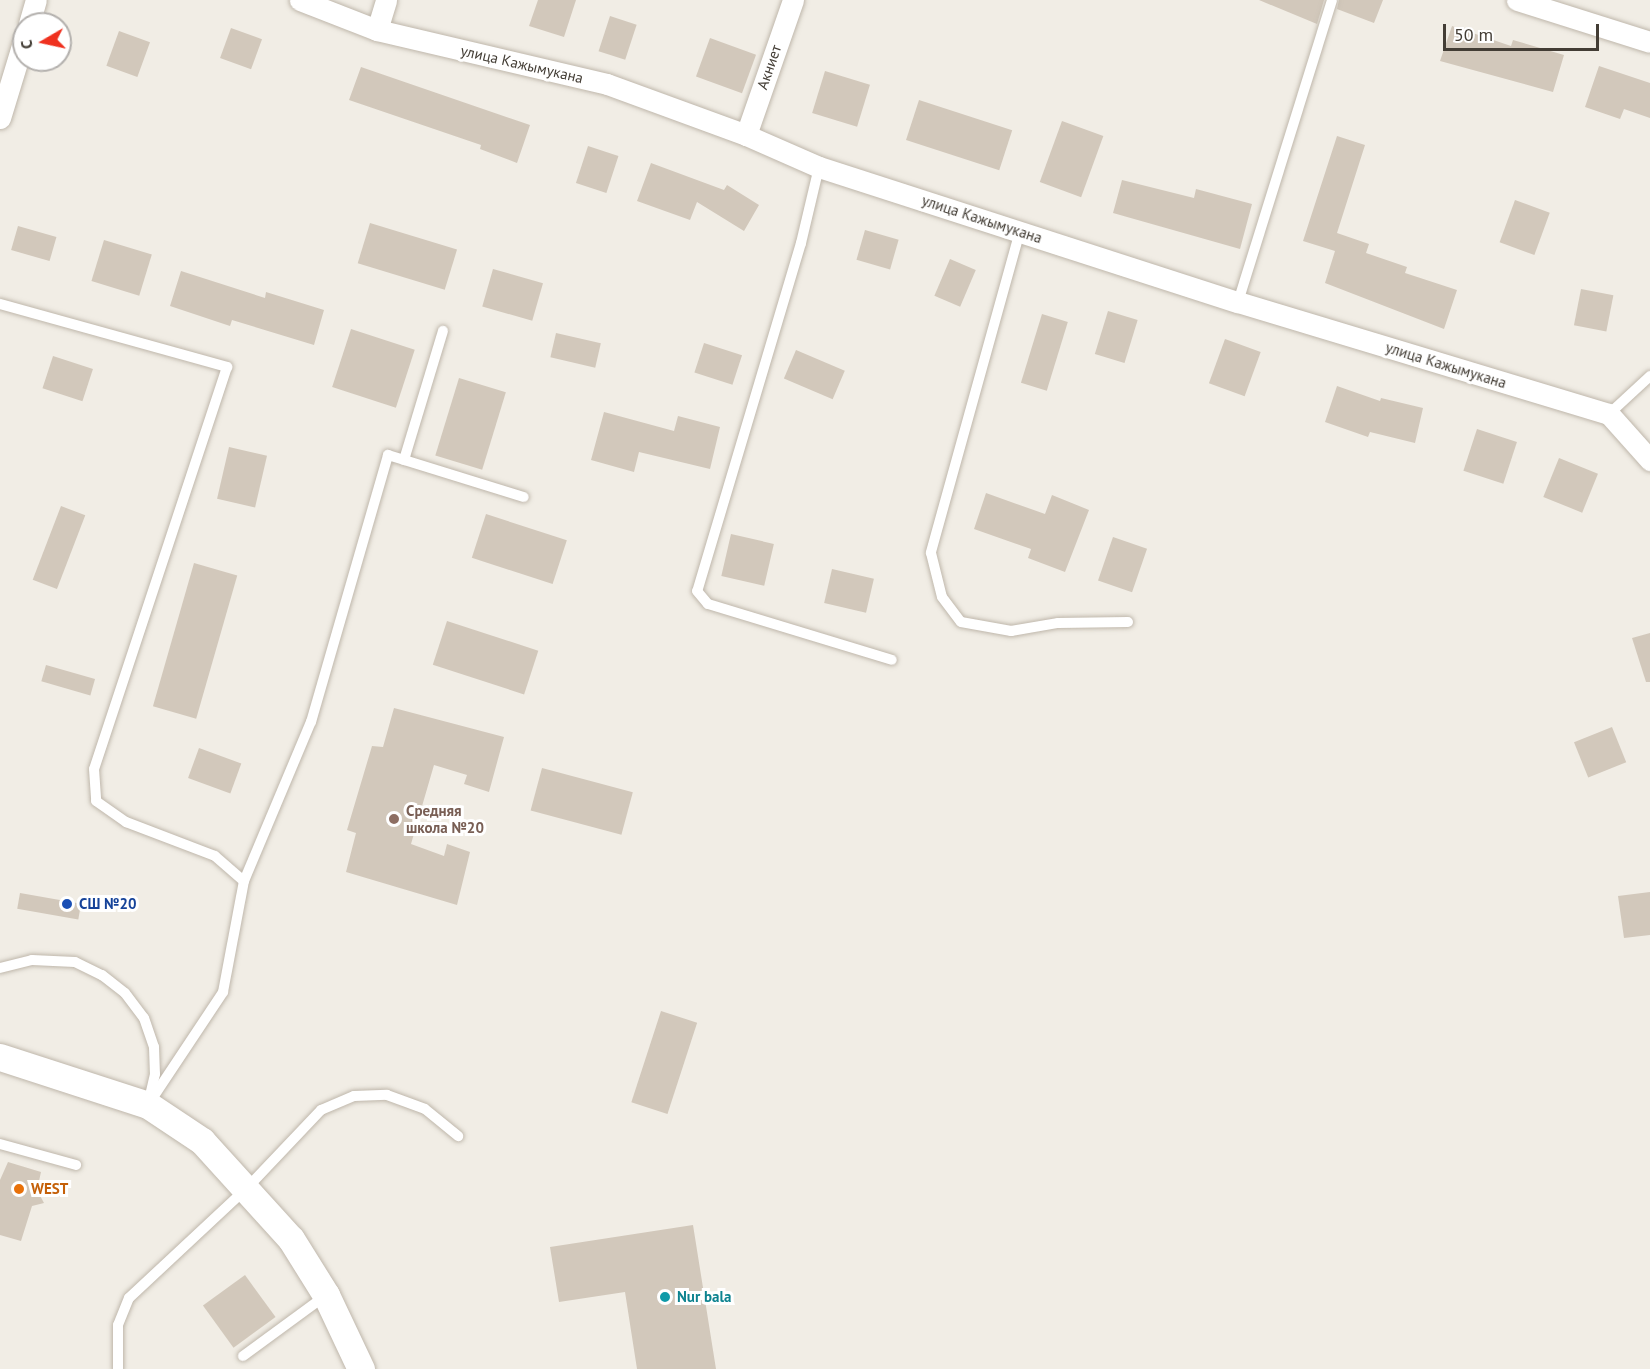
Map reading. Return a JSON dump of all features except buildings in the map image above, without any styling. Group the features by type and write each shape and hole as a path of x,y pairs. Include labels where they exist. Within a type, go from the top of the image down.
{"street":[{"name":"улица Кажымукана","path":"300,0 377,30 607,84 746,135 819,167 1238,302 1608,414"},
{"path":"377,30 386,0"},
{"name":"Акниет","path":"746,135 793,0"},
{"path":"1517,0 1650,42"},
{"path":"0,118 14,72"},
{"path":"1608,414 1650,460"},
{"path":"0,1057 147,1105 202,1141 291,1239 326,1295 361,1369"}],"lane":[{"path":"1238,302 1332,0"},
{"path":"819,167 801,243 697,591 708,604 892,660"},
{"path":"1020,231 931,553 942,597 961,622 1011,631 1058,623 1128,622"},
{"path":"0,304 227,367 94,769 96,801 126,822 215,856 244,881"},
{"path":"404,460 443,331"},
{"path":"1608,414 1650,376"},
{"path":"147,1105 223,992 244,881 311,722 388,455 525,497"},
{"path":"0,968 32,960 75,962 102,975 125,993 144,1018 154,1047 155,1074 147,1105"},
{"path":"118,1369 118,1325 129,1298 247,1188 321,1110 354,1096 387,1095 406,1100 434,1115 458,1136"},
{"path":"0,1144 76,1165"},
{"path":"243,1356 326,1295"}],"place":[{"name":"Средняя школа №20","path":"394,819"},
{"name":"СШ №20","path":"67,904"},
{"name":"WEST","path":"19,1189"},
{"name":"Nur bala","path":"665,1297"}]}
